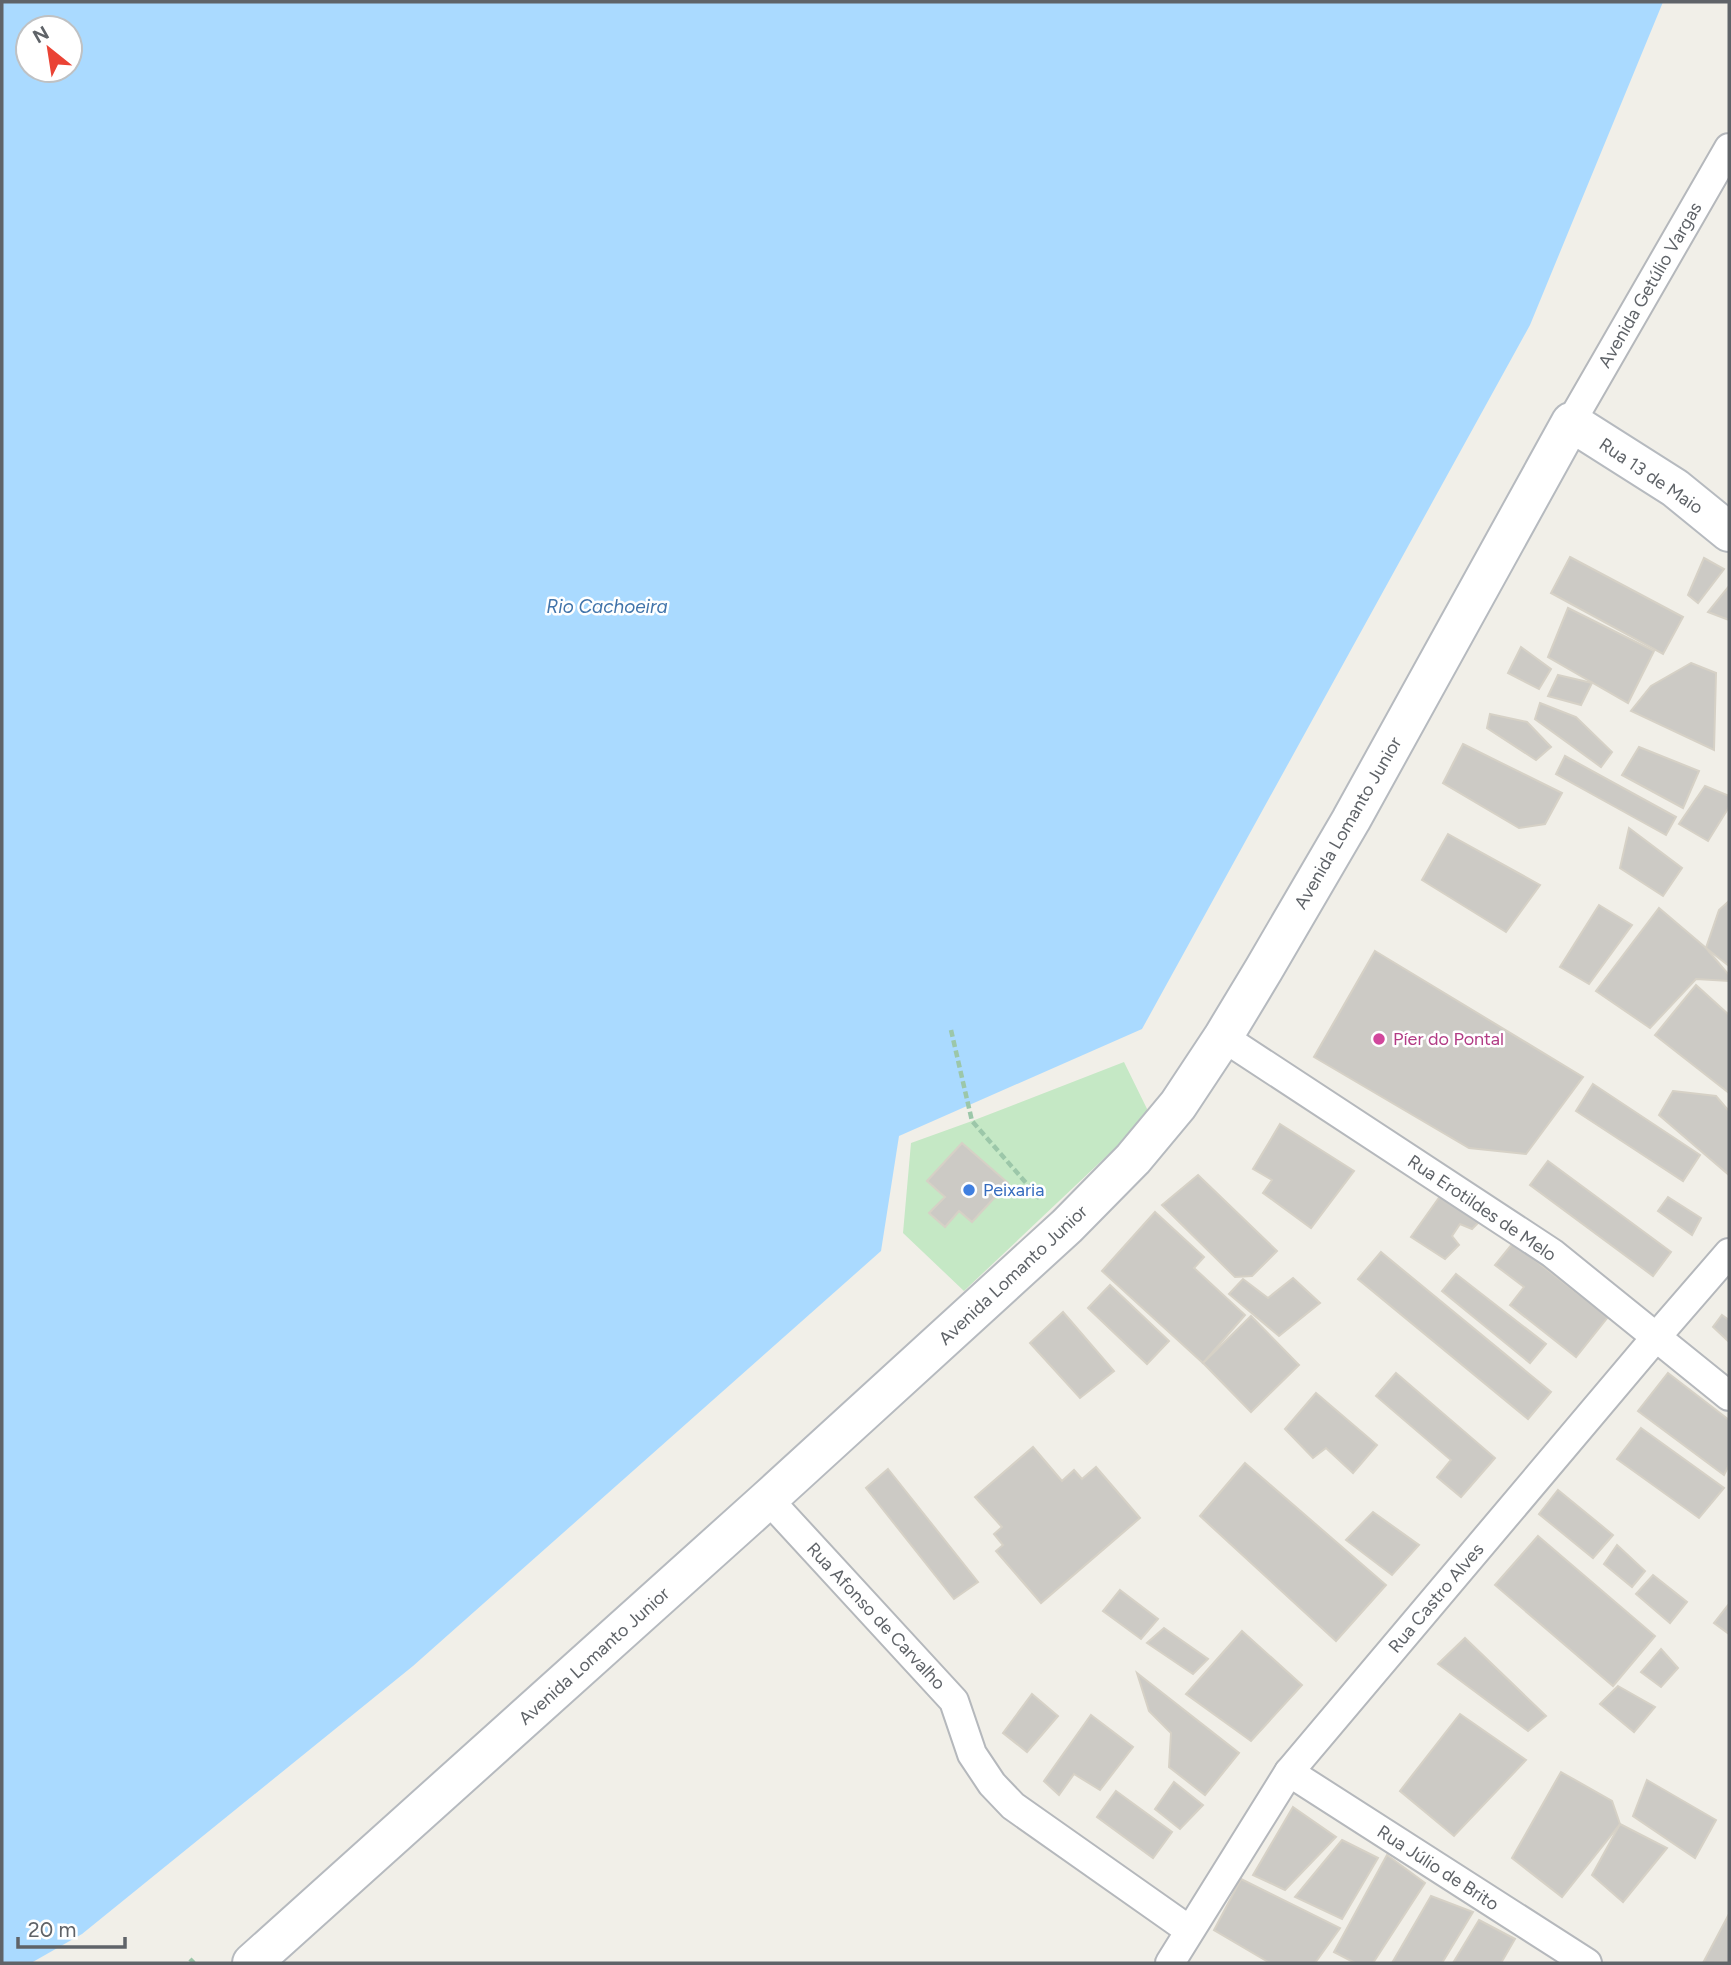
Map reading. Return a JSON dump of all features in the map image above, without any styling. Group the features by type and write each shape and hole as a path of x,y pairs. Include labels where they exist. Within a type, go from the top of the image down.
{"main road":[{"name":"Rua 13 de Maio","path":"1571,422 1675,488 1729,532"},
{"name":"Avenida Lomanto Junior","path":"253,1963 1067,1226 1133,1159 1169,1116 1223,1038 1350,820 1571,422"}],"street":[{"name":"Avenida Getúlio Vargas","path":"1571,422 1729,148"},
{"name":"Rua Erotildes de Melo","path":"1223,1038 1552,1253 1729,1396"},
{"name":"Rua Castro Alves","path":"1170,1963 1289,1772 1729,1253"},
{"name":"Rua Afonso de Carvalho","path":"768,1499 954,1701 972,1754 992,1784 1006,1799 1189,1930"},
{"name":"Rua Júlio de Brito","path":"1289,1772 1550,1954 1587,1963"}],"path":[{"path":"951,1030 972,1121 1067,1226"}],"green space":[{"path":"1124,1062 1150,1115 964,1291 903,1233 911,1143"}],"water":[{"name":"Rio Cachoeira","path":"2,2 1663,2 1530,325 1142,1029 899,1136 881,1251 413,1666 82,1934 31,1963 2,1963"}],"building":[{"path":"1570,557 1683,617 1663,654 1551,593"},
{"path":"1704,558 1724,569 1698,603 1688,595"},
{"path":"1729,586 1729,620 1708,612"},
{"path":"1568,608 1654,651 1628,703 1548,657"},
{"path":"1521,647 1551,669 1539,689 1508,673"},
{"path":"1691,663 1716,673 1714,750 1631,711 1651,686"},
{"path":"1558,675 1592,683 1581,705 1548,696"},
{"path":"1540,703 1576,717 1612,752 1601,767 1535,719"},
{"path":"1490,714 1527,722 1551,747 1536,760 1487,728"},
{"path":"1463,744 1562,793 1545,824 1519,828 1443,783"},
{"path":"1639,747 1699,771 1683,808 1622,775"},
{"path":"1565,756 1676,817 1666,835 1556,774"},
{"path":"1705,786 1729,796 1729,807 1708,841 1679,824"},
{"path":"1629,828 1682,868 1663,896 1620,868"},
{"path":"1448,834 1540,885 1506,932 1422,880"},
{"path":"1729,901 1729,966 1706,948 1719,910"},
{"path":"1599,905 1632,925 1589,984 1560,967"},
{"path":"1659,908 1706,948 1729,975 1729,981 1696,979 1650,1028 1596,991"},
{"path":"1375,951 1583,1077 1526,1154 1469,1148 1314,1057"},
{"path":"1696,985 1729,1015 1729,1093 1655,1035"},
{"path":"1593,1084 1700,1155 1683,1181 1576,1111"},
{"path":"1673,1091 1716,1096 1729,1111 1729,1175 1659,1115"},
{"path":"1280,1124 1354,1171 1311,1228 1263,1193 1272,1180 1253,1169"},
{"name":"Peixaria","path":"962,1143 1008,1183 972,1222 959,1211 945,1227 929,1213 945,1197 927,1181"},
{"path":"1548,1161 1671,1252 1653,1276 1530,1185"},
{"path":"1198,1175 1277,1251 1252,1276 1235,1277 1162,1205"},
{"path":"1443,1192 1483,1218 1472,1229 1460,1224 1452,1236 1459,1245 1445,1259 1411,1237"},
{"path":"1668,1197 1701,1218 1692,1235 1658,1211"},
{"path":"1155,1212 1204,1257 1194,1268 1245,1315 1203,1363 1102,1271"},
{"path":"1513,1243 1608,1317 1576,1357 1510,1305 1524,1287 1495,1265"},
{"path":"1381,1252 1551,1392 1528,1419 1358,1279"},
{"path":"1456,1274 1546,1344 1530,1363 1442,1291"},
{"path":"1293,1278 1320,1303 1279,1336 1229,1294 1243,1279 1268,1298"},
{"path":"1110,1285 1169,1341 1147,1364 1088,1308"},
{"path":"1063,1312 1114,1371 1080,1398 1030,1343"},
{"path":"1722,1315 1729,1320 1729,1342 1713,1327"},
{"path":"1251,1316 1299,1365 1251,1412 1203,1363"},
{"path":"1396,1373 1495,1458 1461,1497 1437,1477 1451,1460 1376,1396"},
{"path":"1668,1373 1729,1420 1729,1465 1724,1475 1638,1411"},
{"path":"1316,1393 1377,1445 1353,1473 1326,1448 1313,1458 1285,1429"},
{"path":"1641,1428 1724,1488 1699,1518 1617,1459"},
{"path":"1033,1447 1062,1481 1074,1470 1082,1479 1096,1467 1140,1518 1041,1603 996,1551 1003,1545 994,1534 1002,1527 975,1497"},
{"path":"1245,1463 1386,1585 1336,1641 1200,1516"},
{"path":"888,1469 978,1582 954,1599 866,1488"},
{"path":"1558,1490 1613,1535 1593,1558 1539,1514"},
{"path":"1373,1512 1419,1545 1392,1575 1346,1540"},
{"path":"1538,1536 1655,1636 1613,1686 1495,1585"},
{"path":"1617,1545 1645,1571 1632,1587 1604,1564"},
{"path":"1653,1575 1687,1602 1670,1623 1636,1594"},
{"path":"1120,1590 1158,1619 1141,1639 1103,1611"},
{"path":"1729,1604 1729,1634 1714,1623"},
{"path":"1164,1628 1208,1659 1193,1674 1147,1643"},
{"path":"1242,1631 1302,1685 1251,1741 1186,1694"},
{"path":"1465,1638 1546,1716 1528,1731 1438,1664"},
{"path":"1661,1649 1678,1668 1661,1687 1641,1672"},
{"path":"1137,1673 1239,1753 1205,1795 1169,1767 1171,1733 1149,1711"},
{"path":"1618,1686 1655,1707 1634,1732 1600,1704"},
{"path":"1032,1694 1058,1716 1027,1752 1003,1733"},
{"path":"1460,1714 1526,1760 1454,1836 1400,1791"},
{"path":"1091,1715 1133,1747 1100,1790 1074,1774 1059,1795 1044,1781"},
{"path":"1561,1772 1612,1801 1620,1824 1562,1897 1512,1858"},
{"path":"1647,1780 1716,1820 1695,1858 1633,1816"},
{"path":"1174,1782 1203,1805 1180,1829 1155,1809"},
{"path":"1116,1791 1172,1832 1153,1858 1097,1817"},
{"path":"1293,1807 1336,1837 1285,1890 1253,1875"},
{"path":"1620,1824 1667,1848 1623,1902 1592,1875"},
{"path":"1342,1840 1378,1858 1342,1919 1295,1897"},
{"path":"1387,1855 1425,1883 1373,1963 1355,1963 1334,1952"},
{"path":"1241,1879 1340,1928 1315,1963 1270,1963 1214,1930"},
{"path":"1431,1896 1473,1912 1442,1963 1392,1963"},
{"path":"1729,1914 1729,1962 1703,1963"},
{"path":"1479,1920 1515,1939 1501,1963 1453,1963"}],"place":[{"name":"Píer do Pontal","path":"1379,1039"},
{"name":"Peixaria","path":"969,1190"}]}
